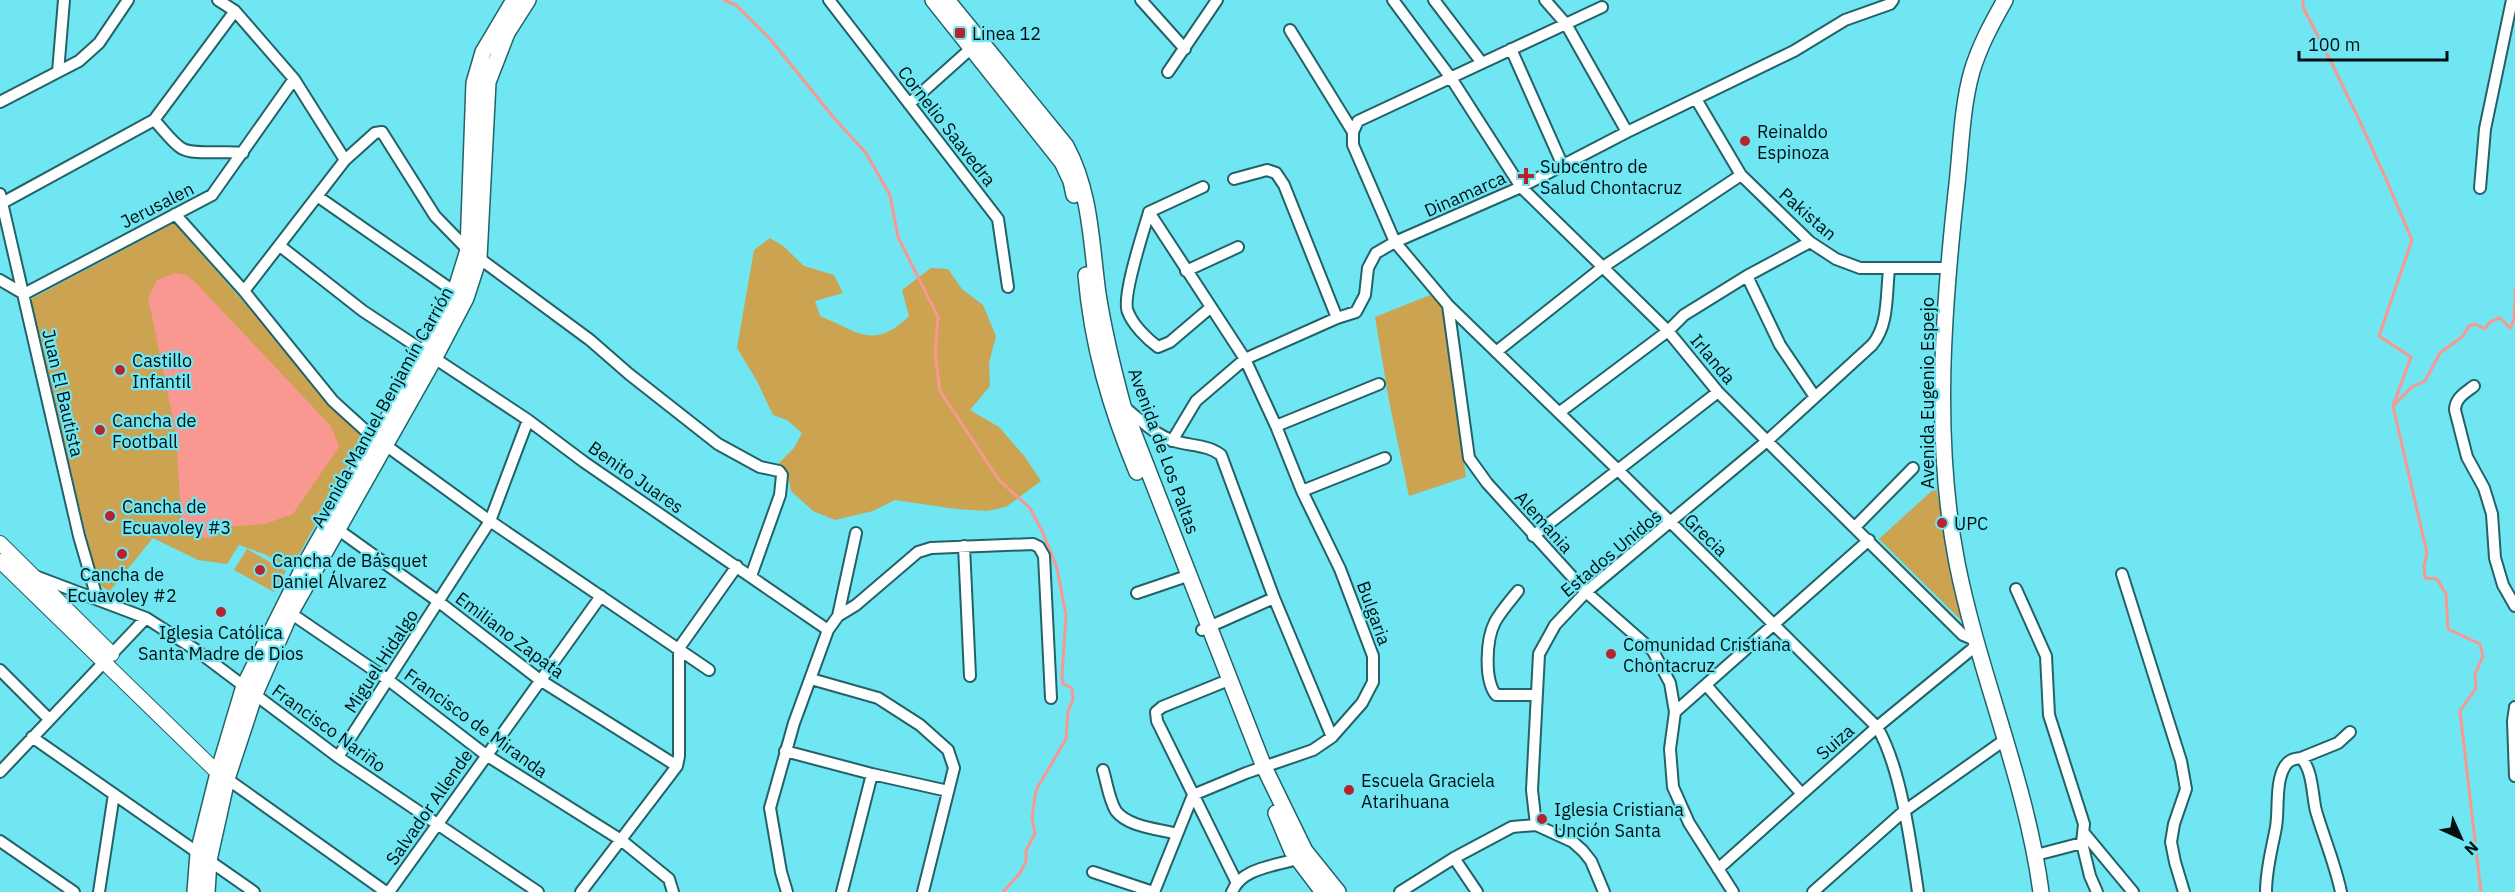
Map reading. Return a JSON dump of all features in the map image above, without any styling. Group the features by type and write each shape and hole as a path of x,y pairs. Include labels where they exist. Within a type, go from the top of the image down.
{"main road":[{"name":"Avenida Manuel Benjamín Carrión","path":"430,356 455,292 474,254 474,83 483,52 514,0"},
{"name":"Avenida Manuel Benjamín Carrión","path":"195,892 222,776 249,690 287,610 332,526 466,298 474,254 488,82 507,33 528,0"},
{"name":"Avenida de Los Paltas","path":"933,0 976,44"},
{"name":"Avenida de Los Paltas","path":"947,0 976,44 1062,162 1071,181 1082,231 1088,296 1096,346 1207,629 1259,769 1297,860 1323,892"},
{"name":"Avenida Eugenio Espejo","path":"2005,0 1987,30 1972,74 1947,268 1942,351 1948,500 1958,563 1976,642 2006,739 2036,855 2041,892"},
{"name":"Avenida de Los Paltas","path":"1259,769 1305,851 1338,892"},
{"name":"Avenida Manuel Benjamín Carrión","path":"203,857 207,892"}],"street":[{"path":"58,72 64,0"},
{"path":"0,102 79,62 99,43 128,0"},
{"path":"219,0 235,11 294,79 345,160"},
{"name":"Cornelio Saavedra","path":"829,0 998,219 1008,286"},
{"path":"1141,0 1185,49"},
{"path":"1168,72 1217,0"},
{"name":"Irlanda","path":"1393,0 1451,78 1521,187 1668,331 1718,392 1963,635 1976,642"},
{"path":"1434,0 1482,63"},
{"path":"1545,0 1566,24 1627,132"},
{"name":"Dinamarca","path":"1172,441 1196,401 1245,359 1336,318 1356,312 1365,295 1368,268 1376,253 1395,242 1521,187 1627,132 1794,51 1845,20 1890,4 1893,0"},
{"path":"2480,188 2485,129 2512,0"},
{"path":"1353,132 1358,121 1602,7"},
{"path":"1,199 154,120 235,11"},
{"name":"Grecia","path":"1290,30 1353,132 1353,145 1395,242 1448,305 1560,412 1670,524 1877,727 1888,746 1918,892"},
{"path":"909,104 976,44"},
{"path":"1511,49 1563,166"},
{"name":"Jerusalen","path":"24,294 212,195 294,79"},
{"name":"Pakistan","path":"1696,99 1741,175 1810,242 1836,259 1860,268 1889,270 1947,268"},
{"path":"154,120 181,148 195,153 225,150 243,153"},
{"path":"244,291 345,160 378,131 382,132 435,216 474,254 590,340 718,444 760,467 779,471 782,475 782,488 751,576"},
{"path":"1234,178 1267,170 1276,173 1284,185 1336,318"},
{"path":"1496,352 1603,267 1741,175"},
{"path":"1203,188 1149,212 1127,294 1127,311 1149,340 1158,347 1170,342 1210,308"},
{"path":"317,196 455,292"},
{"name":"Juan El Bautista","path":"1,199 79,536 97,598"},
{"name":"Bulgaria","path":"1149,212 1245,359 1276,426 1302,491 1341,570 1373,656 1372,682 1362,703 1332,737 1313,750 1193,795"},
{"path":"175,214 244,291 333,401 381,442 490,521 709,670"},
{"path":"1560,412 1668,331 1684,315 1747,276 1810,242"},
{"name":"Benito Juares","path":"280,246 363,311 528,420 584,462 828,630"},
{"path":"1186,271 1238,247"},
{"name":"Estados Unidos","path":"1536,825 1532,789 1535,695 1539,654 1555,625 1586,592 1767,441 1881,335 1889,270"},
{"path":"1747,276 1780,345 1815,398"},
{"path":"0,280 24,294"},
{"name":"Alemania","path":"1448,305 1469,458 1487,483 1533,536 1586,592 1653,651 1670,683 1676,712 1670,749 1673,787 1689,823 1733,892"},
{"path":"1276,426 1379,384"},
{"path":"2474,386 2460,396 2455,404 2455,410 2467,458 2484,488 2492,514 2495,558 2503,585 2515,606"},
{"path":"1533,536 1718,392"},
{"path":"1118,407 1154,432 1172,441 1210,449 1221,455 1274,598 1332,737"},
{"name":"Miguel Hidalgo","path":"338,757 490,521 528,420"},
{"path":"1302,491 1385,458"},
{"path":"1854,527 1913,468"},
{"name":"Emiliano Zapata","path":"332,526 439,602 540,680 677,766"},
{"path":"838,616 856,533"},
{"path":"1676,712 1869,540"},
{"path":"0,543 107,659 222,776 387,892"},
{"path":"787,892 781,872 770,808 785,751 828,630 838,616 856,605 918,552 931,548 1033,543 1039,547 1044,556 1051,698"},
{"path":"964,546 970,675"},
{"path":"2,564 107,659"},
{"name":"Francisco Nariño","path":"2,564 146,618 196,650 338,757 538,892"},
{"path":"581,892 677,766 679,756 679,648 737,566"},
{"path":"2122,574 2181,761 2186,789 2174,824 2171,842 2184,892"},
{"path":"1137,593 1185,576"},
{"path":"2016,590 2037,631 2046,656 2049,715 2084,824 2083,838 2090,876 2097,892"},
{"path":"1518,591 1494,623 1487,649 1489,673 1496,695 1535,695"},
{"name":"Salvador Allende","path":"387,892 601,596"},
{"path":"1207,629 1274,598"},
{"name":"Francisco de Miranda","path":"287,610 387,679 486,755 621,840 669,879 673,892"},
{"path":"0,772 146,618"},
{"name":"Suiza","path":"1718,869 1976,642"},
{"path":"0,670 49,719"},
{"path":"811,679 878,698 920,725 948,750 954,768 923,892"},
{"path":"1226,680 1162,707 1156,712 1157,720 1236,881"},
{"path":"1706,685 1802,793"},
{"path":"2515,707 2513,721 2515,776"},
{"path":"2266,892 2281,773 2292,759 2301,758 2338,744 2350,732"},
{"path":"32,737 254,892"},
{"path":"1813,892 1903,812 2006,739"},
{"path":"785,751 948,791"},
{"path":"2301,758 2305,762 2315,808 2341,892"},
{"path":"1103,770 1115,809 1122,817 1131,822 1177,834"},
{"path":"842,892 872,774"},
{"path":"99,892 114,794"},
{"path":"1093,872 1154,892 1193,795"},
{"path":"1400,892 1454,858 1512,827 1536,825 1573,842 1584,851 1591,861 1604,892"},
{"path":"2036,855 2083,838"},
{"path":"2083,838 2133,892"},
{"path":"0,841 74,892"},
{"path":"1454,858 1477,892"},
{"path":"1232,892 1236,881 1252,872 1297,860"}],"shaded area":[{"path":"174,223 363,438 291,569 264,554 239,545 227,564 198,560 153,538 109,592 97,582 31,299"},
{"path":"770,238 783,246 804,266 834,275 843,293 815,301 820,316 865,335 886,333 897,327 909,316 902,290 931,268 948,269 962,289 983,305 996,336 989,363 990,386 970,410 999,427 1025,457 1041,481 1006,507 987,511 895,500 873,511 835,520 813,511 791,491 788,476 777,465 794,448 802,433 787,420 773,415 757,381 737,348 754,250"},
{"path":"175,273 186,275 195,282 331,426 339,447 293,514 265,524 226,527 210,539 182,531 176,434 148,297 157,280"},
{"path":"1430,295 1444,308 1466,477 1409,496 1389,401 1375,317"},
{"path":"1936,487 1965,624 1879,539"},
{"name":"Cancha de Básquet Daniel Álvarez","path":"247,549 286,571 274,592 234,570"}],"waterway":[{"path":"724,0 736,5 771,40 834,118 866,153 890,195 898,237 938,317 935,353 940,391 999,480 1030,508 1057,568 1066,615 1062,676 1063,684 1072,688 1073,700 1068,711 1066,739 1036,790 1032,818 1035,833 1026,851 1026,861 1020,873 1003,892"},
{"path":"2303,0 2303,7 2360,122 2412,240 2379,336 2411,357 2393,406 2427,553 2424,567 2425,578 2437,579 2446,594 2448,629 2480,644 2483,656 2475,674 2476,688 2460,711 2481,892"},
{"path":"2515,290 2515,298"},
{"path":"2394,405 2412,387 2425,381 2440,353 2463,336 2469,326 2475,324 2485,329 2490,322 2500,318 2510,328 2514,320 2515,301"}],"place":[{"name":"Linea 12","path":"960,33"},
{"name":"Reinaldo Espinoza","path":"1745,141"},
{"name":"Subcentro de Salud Chontacruz","path":"1526,176"},
{"name":"Castillo Infantil","path":"120,370"},
{"name":"Cancha de Football","path":"100,430"},
{"name":"Cancha de Ecuavoley #3","path":"110,516"},
{"name":"UPC","path":"1942,523"},
{"name":"Cancha de Ecuavoley #2","path":"122,554"},
{"name":"Cancha de Básquet Daniel Álvarez","path":"260,570"},
{"name":"Iglesia Católica Santa Madre de Dios","path":"221,612"},
{"name":"Comunidad Cristiana Chontacruz","path":"1611,654"},
{"name":"Escuela Graciela Atarihuana","path":"1349,790"},
{"name":"Iglesia Cristiana Unción Santa","path":"1542,819"}]}
